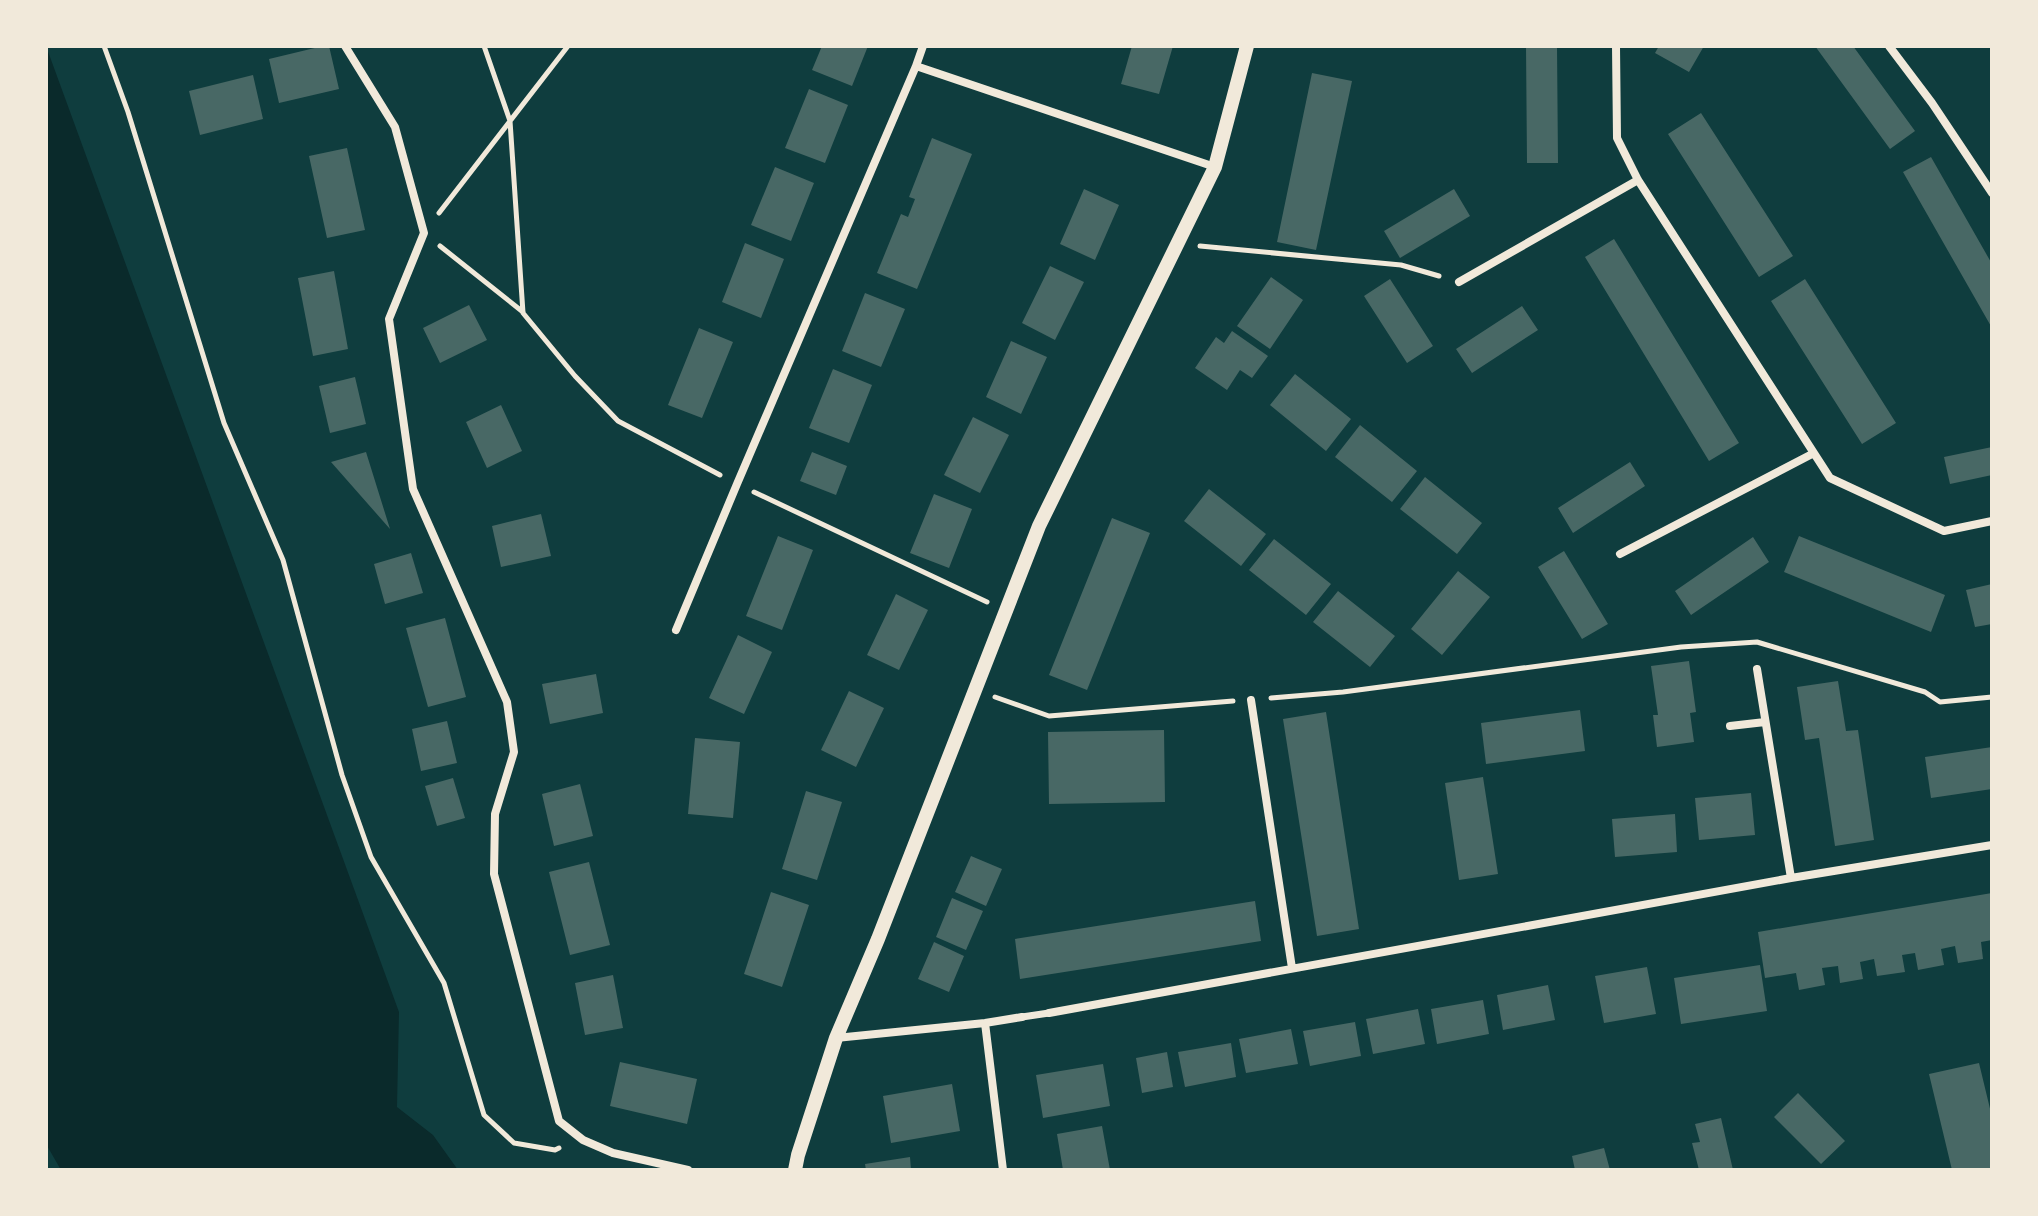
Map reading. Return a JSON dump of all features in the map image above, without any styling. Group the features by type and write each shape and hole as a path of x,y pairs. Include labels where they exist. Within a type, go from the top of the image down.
{"street":[{"path":"345,46 395,127 424,233 389,319 413,489 507,702 514,752 495,814 494,874 559,1121 583,1140 613,1153 688,1170"},
{"path":"676,630 923,46"},
{"path":"795,1170 836,1038 878,939 1039,526 1215,167 1247,46"},
{"path":"1616,46 1617,138 1638,180 1830,478 1944,531 1992,521"},
{"path":"1889,46 1932,103 1992,193"},
{"path":"916,66 1215,167"},
{"path":"1459,282 1638,180"},
{"path":"1620,554 1814,453"},
{"path":"1757,669 1791,878"},
{"path":"1251,700 1292,968"},
{"path":"1730,726 1765,722"},
{"path":"836,1038 985,1023 1049,1013 1791,878 1992,845"},
{"path":"985,1023 1003,1170"}],"path":[{"path":"104,46 128,112 224,423 283,560 342,775 371,857 444,983 484,1115 514,1143 555,1150 583,1140"},
{"path":"484,46 510,121 523,313"},
{"path":"568,46 424,233 523,313 575,376 618,421 737,484 1006,611"},
{"path":"1178,244 1401,265 1459,282"},
{"path":"975,691 1049,716 1343,692 1681,647 1757,642 1925,692 1940,702 1992,697"}],"water":[{"path":"46,46 399,1012 397,1107 433,1135 458,1170 61,1170 46,1144"}],"building":[{"path":"329,46 339,89 279,103 269,59"},
{"path":"822,46 868,46 852,86 812,70"},
{"path":"1132,46 1173,46 1159,94 1121,84"},
{"path":"1526,46 1557,46 1558,163 1527,163"},
{"path":"1659,46 1704,46 1689,72 1655,53"},
{"path":"1815,46 1853,46 1915,131 1890,149"},
{"path":"1312,73 1352,81 1316,250 1277,242"},
{"path":"253,75 263,119 200,135 189,91"},
{"path":"809,89 848,105 825,163 785,148"},
{"path":"1701,113 1793,256 1759,277 1668,134"},
{"path":"932,138 972,154 917,289 877,273 901,214 908,217 915,199 909,197"},
{"path":"347,148 365,230 327,238 309,156"},
{"path":"1931,157 1992,264 1992,328 1903,172"},
{"path":"775,167 814,183 791,241 751,225"},
{"path":"1084,189 1119,205 1095,260 1060,244"},
{"path":"1454,189 1470,216 1400,258 1384,231"},
{"path":"1614,239 1739,443 1709,461 1585,257"},
{"path":"745,243 784,259 761,318 722,302"},
{"path":"1050,266 1084,282 1055,340 1022,323"},
{"path":"334,271 348,349 313,356 298,278"},
{"path":"1271,277 1303,300 1270,349 1237,326"},
{"path":"1390,279 1433,346 1407,363 1364,296"},
{"path":"1805,279 1896,423 1862,444 1771,301"},
{"path":"865,293 905,309 881,367 842,351"},
{"path":"469,305 487,340 440,363 423,328"},
{"path":"1522,306 1538,330 1472,373 1456,349"},
{"path":"699,328 733,342 702,418 668,405"},
{"path":"1232,331 1268,356 1252,378 1240,370 1227,390 1195,368 1216,337 1224,343"},
{"path":"1011,341 1047,357 1021,414 986,397"},
{"path":"833,369 872,385 849,443 809,428"},
{"path":"1295,374 1351,419 1326,451 1270,405"},
{"path":"355,377 366,424 330,433 319,386"},
{"path":"501,405 522,451 487,468 466,422"},
{"path":"973,417 1009,435 980,493 944,475"},
{"path":"1360,425 1417,471 1392,502 1335,457"},
{"path":"1992,447 1992,475 1950,484 1944,457"},
{"path":"366,452 390,529 331,462"},
{"path":"812,452 847,466 836,495 800,481"},
{"path":"1630,462 1645,486 1573,533 1558,508"},
{"path":"1425,477 1482,523 1457,554 1400,509"},
{"path":"1209,489 1266,534 1241,566 1184,521"},
{"path":"934,494 972,509 949,568 910,553"},
{"path":"541,514 551,556 501,567 492,526"},
{"path":"1112,518 1150,533 1087,690 1049,675"},
{"path":"778,536 813,550 782,630 746,616"},
{"path":"1799,536 1945,595 1931,632 1784,572"},
{"path":"1753,537 1769,562 1691,615 1675,591"},
{"path":"1274,539 1331,584 1306,615 1249,570"},
{"path":"1564,551 1608,624 1582,639 1538,567"},
{"path":"411,553 423,593 385,604 374,564"},
{"path":"1458,571 1490,597 1442,655 1411,629"},
{"path":"1992,584 1992,624 1975,627 1966,590"},
{"path":"1338,591 1395,636 1370,667 1313,622"},
{"path":"896,594 928,610 899,670 867,655"},
{"path":"445,618 466,697 428,707 406,628"},
{"path":"738,635 772,652 744,714 709,698"},
{"path":"1689,661 1696,712 1690,713 1694,742 1657,747 1653,715 1658,715 1651,666"},
{"path":"596,674 603,713 550,724 542,684"},
{"path":"1838,681 1846,731 1858,730 1874,840 1835,846 1819,738 1805,740 1797,687"},
{"path":"849,691 884,708 856,767 821,750"},
{"path":"1580,710 1585,751 1486,764 1481,723"},
{"path":"1326,712 1359,929 1317,936 1283,719"},
{"path":"447,721 457,763 421,771 412,729"},
{"path":"1164,730 1165,802 1049,804 1048,732"},
{"path":"695,738 740,742 733,818 688,814"},
{"path":"1992,747 1992,789 1931,798 1925,757"},
{"path":"1483,777 1498,874 1459,880 1445,783"},
{"path":"453,778 465,818 437,826 425,786"},
{"path":"580,784 593,836 554,846 542,794"},
{"path":"806,791 842,802 817,880 782,869"},
{"path":"1751,793 1755,835 1699,840 1695,798"},
{"path":"1675,814 1677,852 1615,857 1612,819"},
{"path":"971,856 1002,869 986,906 955,892"},
{"path":"589,862 610,945 570,955 549,872"},
{"path":"771,892 809,905 782,987 744,974"},
{"path":"1992,893 1992,940 1981,942 1983,959 1958,963 1955,946 1941,949 1944,965 1918,970 1915,953 1902,955 1905,972 1877,976 1874,959 1860,962 1863,979 1840,983 1838,966 1822,968 1825,985 1799,990 1796,973 1765,978 1758,932"},
{"path":"952,898 983,911 966,950 936,937"},
{"path":"1255,901 1261,941 1020,979 1015,939"},
{"path":"934,942 964,956 949,992 918,979"},
{"path":"1760,965 1767,1011 1681,1024 1674,978"},
{"path":"1647,967 1656,1014 1604,1023 1595,976"},
{"path":"613,975 623,1028 585,1035 575,983"},
{"path":"1548,985 1555,1020 1503,1030 1497,995"},
{"path":"1483,1000 1489,1034 1437,1044 1431,1009"},
{"path":"1418,1009 1425,1044 1373,1054 1366,1019"},
{"path":"1355,1022 1361,1056 1310,1066 1303,1031"},
{"path":"1291,1029 1298,1064 1246,1073 1239,1039"},
{"path":"1231,1043 1236,1077 1185,1087 1178,1052"},
{"path":"1167,1052 1173,1087 1142,1093 1136,1058"},
{"path":"620,1062 697,1079 687,1124 610,1106"},
{"path":"1979,1063 1992,1117 1992,1170 1952,1170 1929,1074"},
{"path":"1103,1064 1110,1106 1043,1118 1036,1075"},
{"path":"952,1084 960,1131 891,1143 883,1096"},
{"path":"1798,1093 1845,1141 1821,1164 1774,1117"},
{"path":"1721,1118 1733,1170 1699,1170 1692,1143 1700,1142 1695,1124"},
{"path":"1102,1126 1110,1170 1063,1170 1057,1134"},
{"path":"1604,1148 1610,1170 1575,1170 1572,1156"},
{"path":"910,1157 911,1170 866,1170 865,1164"}]}
